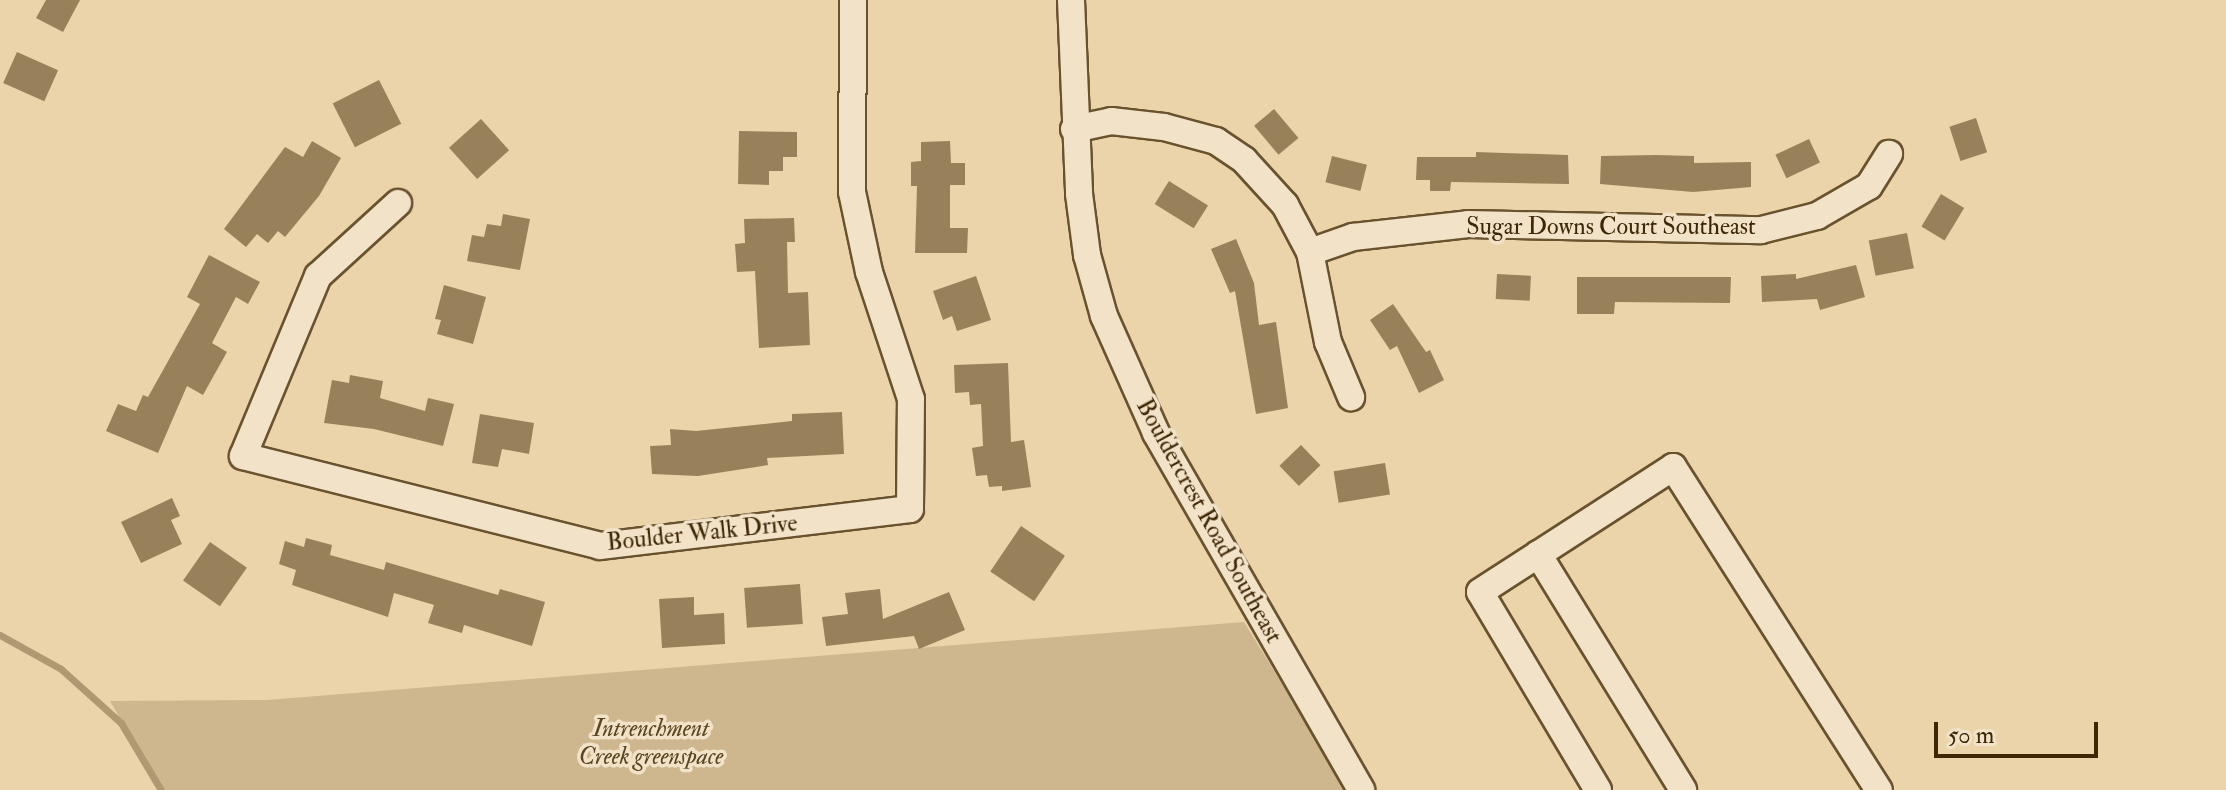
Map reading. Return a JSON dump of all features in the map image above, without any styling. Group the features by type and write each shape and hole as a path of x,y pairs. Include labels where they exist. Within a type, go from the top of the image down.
{"street":[{"name":"Boulder Walk Drive","path":"398,203 318,276 243,456 600,546 910,509 911,399 869,272 852,192 853,0"},
{"name":"Bouldercrest Road Southeast","path":"1071,0 1074,129 1087,255 1104,316 1156,433 1361,790"},
{"path":"1074,129 1111,121 1164,127 1216,141 1244,160 1285,205 1310,252 1328,342 1351,397"},
{"name":"Sugar Downs Court Southeast","path":"1310,252 1353,237 1468,224 1761,230 1817,216 1869,186 1889,154"},
{"path":"1598,790 1480,592 1673,467 1879,790"},
{"path":"1538,554 1683,790"}],"green space":[{"name":"Intrenchment Creek greenspace","path":"1244,622 1348,790 161,790 110,701 267,700"}],"building":[{"path":"46,0 80,0 63,32 36,18"},
{"path":"17,52 58,70 44,101 3,83"},
{"path":"379,80 401,124 355,147 333,104"},
{"path":"1274,109 1298,138 1279,155 1254,126"},
{"path":"1976,118 1987,152 1960,161 1949,127"},
{"path":"481,119 509,150 477,179 449,148"},
{"path":"739,131 797,132 797,157 783,157 783,171 769,171 769,185 738,184"},
{"path":"1809,139 1820,163 1786,178 1775,155"},
{"path":"312,141 341,158 319,196 285,237 278,231 268,243 257,234 246,247 224,229 285,147 303,157"},
{"path":"950,141 951,163 965,163 965,185 950,185 950,228 968,228 967,253 915,253 917,186 911,186 911,162 921,161 921,142"},
{"path":"1476,152 1568,155 1569,184 1451,182 1450,191 1430,191 1430,180 1416,180 1417,157 1476,157"},
{"path":"1332,156 1367,165 1360,191 1325,182"},
{"path":"1601,156 1694,156 1694,163 1751,162 1751,187 1693,192 1600,184"},
{"path":"1169,181 1208,205 1194,228 1155,204"},
{"path":"1941,194 1964,208 1945,240 1921,227"},
{"path":"503,214 530,219 520,270 467,261 472,235 484,237 487,224 501,226"},
{"path":"794,218 795,242 787,242 788,293 808,292 810,345 759,348 755,271 737,272 735,244 745,243 744,219"},
{"path":"1907,233 1914,268 1876,276 1869,240"},
{"path":"1236,239 1254,283 1259,325 1276,322 1288,408 1256,414 1235,291 1230,293 1211,249"},
{"path":"209,255 260,282 248,304 236,297 212,343 227,352 203,395 187,386 158,453 106,431 118,404 136,411 143,395 148,397 200,304 187,297"},
{"path":"1856,265 1865,297 1820,310 1817,299 1762,302 1761,276 1796,274 1796,279"},
{"path":"1497,274 1531,276 1530,301 1496,299"},
{"path":"976,276 991,320 957,331 952,316 943,320 933,291"},
{"path":"1577,277 1731,277 1730,303 1615,302 1614,314 1577,314"},
{"path":"444,285 486,297 473,344 437,334 441,320 435,319"},
{"path":"1393,304 1426,352 1430,350 1444,380 1419,393 1397,346 1390,350 1370,320"},
{"path":"1008,363 1011,442 1024,440 1031,487 1002,491 1002,486 989,487 987,475 976,476 972,448 983,446 981,404 970,405 969,392 955,393 954,365"},
{"path":"350,375 383,381 380,398 425,411 428,398 454,404 443,446 374,429 324,423 332,380 349,383"},
{"path":"842,412 844,454 767,458 768,465 698,476 652,474 650,446 671,445 670,429 696,431 792,421 792,414"},
{"path":"480,414 534,423 529,454 502,449 498,467 472,463"},
{"path":"1301,445 1320,465 1299,486 1279,466"},
{"path":"1385,463 1390,495 1339,503 1334,471"},
{"path":"172,498 180,516 171,520 182,544 141,563 121,522"},
{"path":"1021,526 1065,556 1034,601 990,572"},
{"path":"306,538 332,545 330,555 384,570 386,562 498,595 500,589 545,602 532,646 464,625 462,633 428,623 434,605 394,593 388,617 292,585 296,570 279,564 285,541 304,547"},
{"path":"210,542 247,568 220,606 183,581"},
{"path":"800,584 803,624 747,628 744,588"},
{"path":"880,589 883,619 949,592 965,630 919,649 914,636 826,646 822,617 848,614 845,593"},
{"path":"694,597 694,615 724,613 725,644 662,648 659,599"}],"waterway":[{"path":"0,635 61,669 121,723 161,790"}]}
